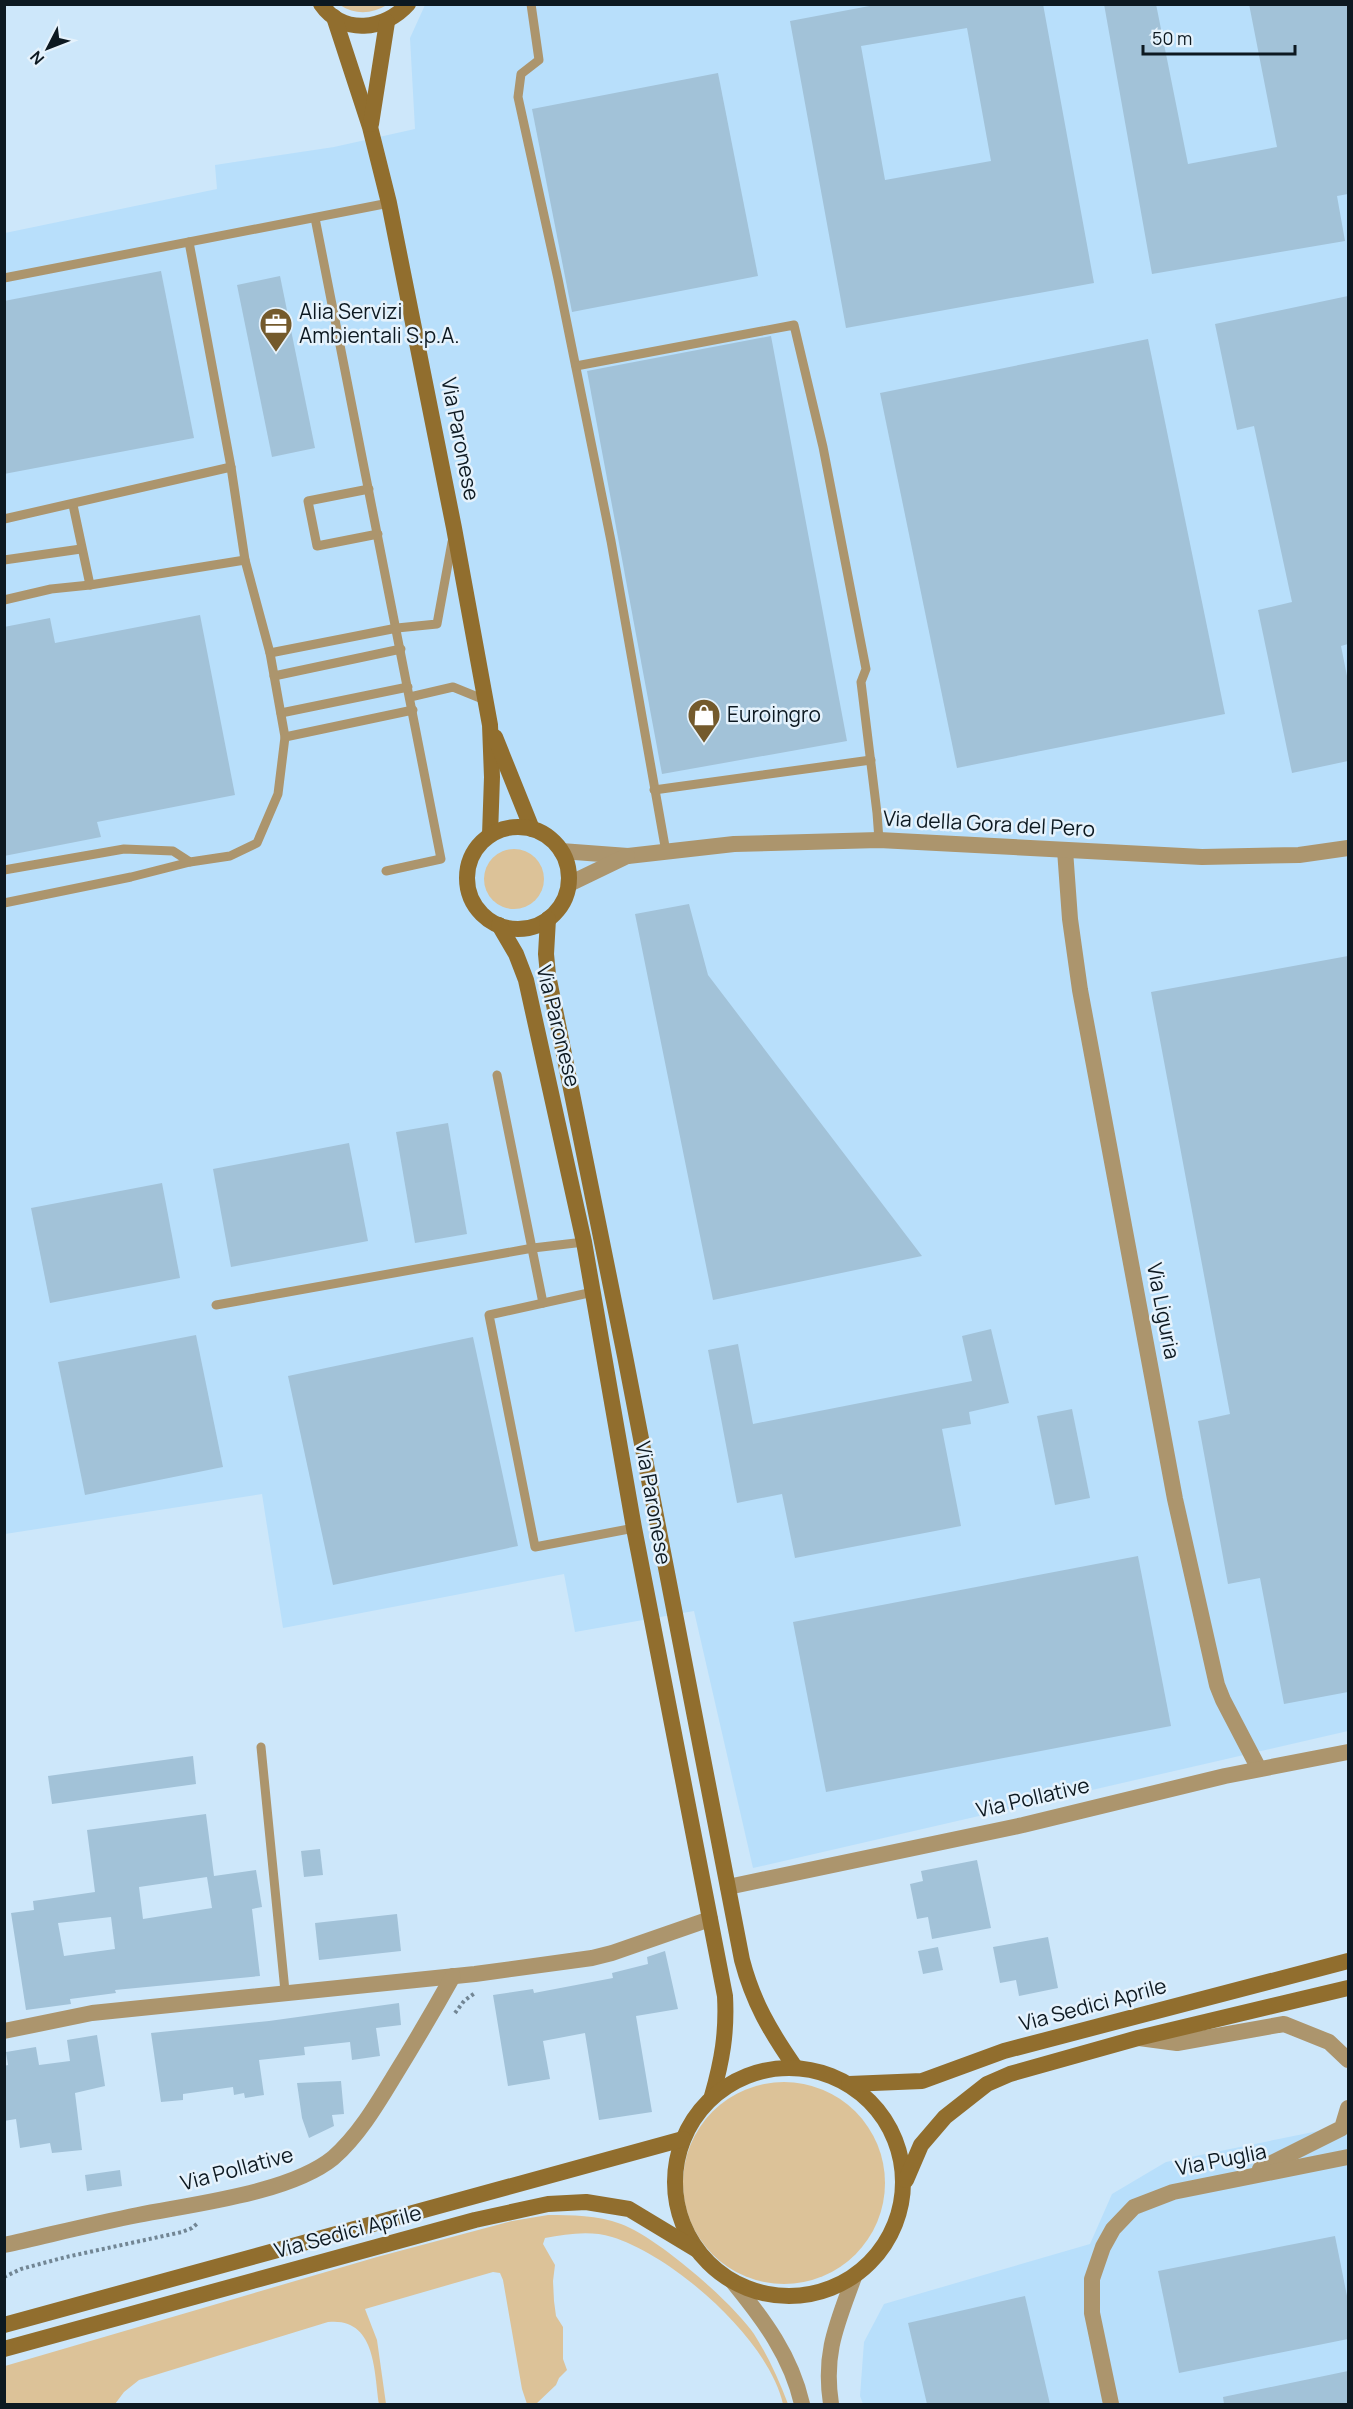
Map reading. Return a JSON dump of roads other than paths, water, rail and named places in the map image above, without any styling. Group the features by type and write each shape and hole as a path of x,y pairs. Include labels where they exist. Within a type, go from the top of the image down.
{"main road":[{"path":"321,4 334,17 346,24 360,27 387,22 398,15 408,4"},
{"name":"Via Paronese","path":"334,17 370,127 388,203 454,528 490,725 492,777 490,835 478,846 470,859 468,883 475,905 485,917 499,926 521,965 526,980 584,1242 634,1528 710,1919 726,2020 725,2045 712,2096"},
{"name":"Via Paronese","path":"370,127 387,22"},
{"name":"Via Paronese","path":"490,725 532,829"},
{"path":"490,835 503,829 517,827 532,829 553,841 561,851 568,867 569,884 566,898 559,910 533,927 516,929 499,926"},
{"name":"Via Paronese","path":"548,919 546,954 548,975 748,1984 768,2028 795,2067"},
{"name":"Via Sedici Aprile","path":"849,2084 922,2081 1004,2051 1348,1961"},
{"name":"Via Sedici Aprile","path":"904,2183 921,2145 945,2117 987,2084 1010,2074 1138,2038 1348,1988"},
{"name":"Via Sedici Aprile","path":"795,2067 817,2070 849,2084 869,2099 884,2116 896,2139 902,2160 904,2183 899,2218 891,2237 880,2252 854,2277 819,2293 782,2297 762,2294 733,2282 715,2269 697,2250 684,2226 675,2198 675,2174 683,2139 700,2109 712,2096 728,2085 760,2071 795,2067"},
{"name":"Via Sedici Aprile","path":"10,2324 683,2139"},
{"name":"Via Sedici Aprile","path":"13,2347 475,2220 548,2204 586,2202 629,2209 697,2250"}],"street":[{"name":"Via della Gora del Pero","path":"561,851 627,856 734,844 879,840 1203,857 1299,855 1348,848"},
{"name":"Via Liguria","path":"1065,850 1070,920 1080,990 1175,1499 1217,1685 1259,1769"},
{"name":"Via della Gora del Pero","path":"569,884 627,856"},
{"name":"Via Pollative","path":"728,1887 1023,1825 1259,1769 1348,1752"},
{"path":"4,2031 92,2013 285,1991 453,1976 592,1958 710,1919"},
{"name":"Via Pollative","path":"4,2245 224,2198 298,2179 332,2158 349,2142 370,2115 416,2042 453,1976"},
{"path":"1138,2038 1177,2043 1284,2024 1329,2042 1348,2060"},
{"path":"1241,2179 1342,2128 1348,2108"},
{"name":"Via Puglia","path":"1111,2404 1092,2313 1092,2279 1103,2247 1113,2229 1134,2207 1173,2192 1348,2157"},
{"path":"831,2404 828,2384 830,2351 833,2335 854,2277"},
{"path":"733,2282 773,2333 788,2362 802,2404"}],"lane":[{"path":"531,4 538,60 522,74 518,97 611,542 666,852"},
{"path":"4,278 388,203"},
{"path":"315,218 441,859 386,871"},
{"path":"4,903 131,877 190,862 230,856 257,843 278,794 285,737 270,653 245,560 231,467 189,242"},
{"path":"576,366 794,325 823,447 866,669 861,682 879,840"},
{"path":"4,519 231,467"},
{"path":"369,489 308,501 317,546 378,534"},
{"path":"73,505 90,585"},
{"path":"270,653 397,628 437,624 454,528"},
{"path":"4,560 81,549"},
{"path":"4,600 51,589 90,585 245,560"},
{"path":"274,676 401,649"},
{"path":"280,713 408,687"},
{"path":"410,697 453,687 485,700"},
{"path":"285,737 413,710"},
{"path":"654,790 871,760"},
{"path":"4,870 124,849 173,851 190,862"},
{"path":"496,1075 543,1303"},
{"path":"216,1305 532,1248 584,1242"},
{"path":"593,1292 489,1315 535,1547 634,1528"},
{"path":"261,1747 285,1991"}],"place":[{"name":"Alia Servizi Ambientali S.p.A.","path":"276,353"},
{"name":"Euroingro","path":"704,744"}]}
